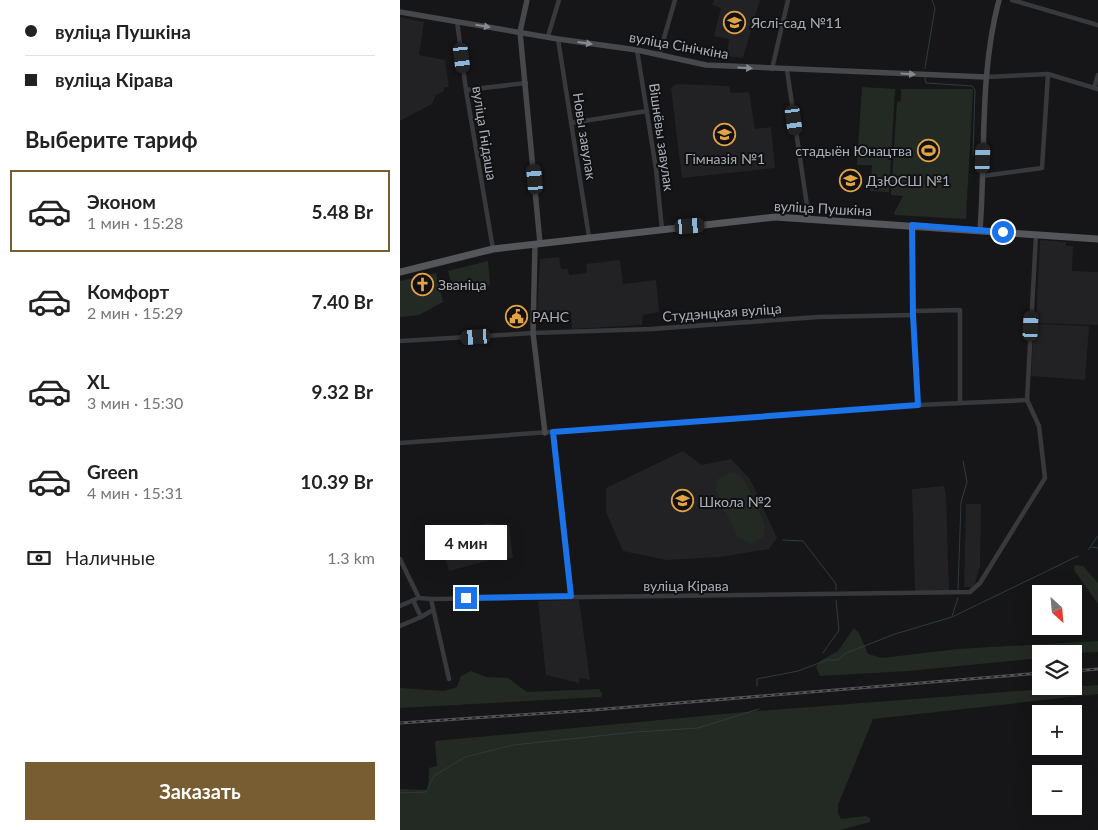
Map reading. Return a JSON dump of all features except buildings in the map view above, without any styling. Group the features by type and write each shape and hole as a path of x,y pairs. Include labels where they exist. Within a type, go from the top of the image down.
{"main road":[{"name":"вуліца Пушкіна","path":"400,272 493,249 775,217 1098,239"}],"street":[{"path":"527,0 520,32 526,83 538,243 533,333 545,433"},
{"path":"548,36 559,0"},
{"path":"659,54 675,0"},
{"path":"772,70 788,0"},
{"path":"980,230 986,77 993,20 998,0"},
{"path":"1012,0 1098,25"},
{"name":"вуліца Сінічкіна","path":"400,12 558,39 637,50 706,65 772,70 986,77"},
{"name":"вуліца Гнідаша","path":"457,21 466,90 493,249"},
{"name":"Новы завулак","path":"558,39 589,237"},
{"name":"Вішнёвы завулак","path":"637,50 662,229"},
{"path":"787,70 809,219"},
{"path":"986,77 1048,74 1096,89 1098,75"},
{"path":"982,176 1042,168 1048,74"},
{"path":"466,90 526,83"},
{"path":"571,123 647,111"},
{"path":"912,225 913,313 918,405"},
{"path":"400,443 918,405 1027,400 1036,235"},
{"name":"Студэнцкая вуліца","path":"400,342 960,310 960,403"},
{"name":"вуліца Кірава","path":"419,598 963,594 976,589 1045,478 1039,426 1027,400"},
{"path":"553,432 571,596"},
{"path":"400,560 419,598 400,606"},
{"path":"431,599 449,679"},
{"path":"413,600 421,618"},
{"path":"400,626 421,618 432,610"}],"shaded area":[{"name":"Яслі-сад №11","path":"714,0 760,0 743,58 727,56 729,39 714,36 721,8 712,5"},
{"path":"400,17 424,22 419,55 445,60 449,87 444,87 444,91 436,95 432,104 400,121"},
{"name":"Гімназія №1","path":"676,84 729,86 731,93 749,92 755,129 771,127 775,168 682,178 671,88"},
{"path":"862,87 895,89 889,192 870,191 872,165 857,165"},
{"name":"стадыён Юнацтва","path":"901,89 973,89 966,219 895,215 894,213 903,196 891,195 897,102 901,101"},
{"path":"1040,240 1066,242 1066,246 1073,246 1072,271 1098,272 1098,325 1036,323"},
{"path":"559,257 561,269 568,269 569,275 587,273 586,264 620,260 623,284 656,280 659,312 643,315 642,325 572,329 571,313 537,313 540,259"},
{"path":"488,261 490,285 454,292 448,271"},
{"path":"436,273 443,302 419,315 400,317 400,281"},
{"path":"1034,324 1089,326 1085,380 1031,376"},
{"name":"Школа №2","path":"683,451 702,465 731,459 750,479 777,538 769,549 720,557 666,560 623,551 606,512 606,488"},
{"path":"731,472 739,474 745,481 765,525 763,537 751,544 738,538 716,491 718,479"},
{"path":"944,486 946,496 949,591 915,592 912,489"},
{"path":"966,504 981,504 980,566 974,587 964,587"},
{"path":"487,523 509,525 513,558 490,560 449,571 438,534"},
{"path":"1075,565 1083,566 1098,583 1098,604 1074,570"},
{"path":"579,600 590,680 580,678 579,683 546,675 538,601"},
{"path":"854,628 859,633 868,654 882,658 958,649 1098,641 1098,652 1082,653 1082,645 1032,645 1032,659 908,671 820,676 816,667 820,661 838,651"},
{"path":"471,671 486,677 508,678 527,692 599,689 602,694 601,697 400,708 400,688 444,691 457,687 461,676"},
{"path":"1098,685 1098,694 873,719 838,805 838,813 841,819 866,816 870,818 870,822 840,830 400,830 400,789 428,790 429,768 437,766 435,741 745,712 1032,690 1032,695 1082,695 1082,686"}],"waterway":[{"path":"925,68 935,8 932,0"},
{"path":"925,78 926,83 972,86 975,90 973,155"},
{"path":"958,590 961,502 967,482 963,461"},
{"path":"1088,550 1098,536"},
{"path":"783,540 803,541 836,584 836,590"},
{"path":"1091,547 1098,548"},
{"path":"757,686 757,679 798,671 827,660 838,660 844,654 895,634 952,617 1078,556"},
{"path":"952,616 958,598"},
{"path":"823,653 839,630 836,600"},
{"path":"400,793 426,792 434,776 465,757 513,745 636,732 698,728 759,709"}],"railway":[{"path":"1082,670 1098,669"},
{"path":"400,723 593,710 1032,674"}],"place":[{"name":"Яслі-сад №11","path":"735,22"},
{"name":"Гімназія №1","path":"725,135"},
{"name":"стадыён Юнацтва","path":"928,150"},
{"name":"ДзЮСШ №1","path":"850,180"},
{"name":"Званіца","path":"422,284"},
{"name":"РАНС","path":"516,316"},
{"name":"Школа №2","path":"683,501"}],"route":[{"path":"466,598 571,596 553,432 778,417 918,405 913,315 912,225 1003,232"}]}
